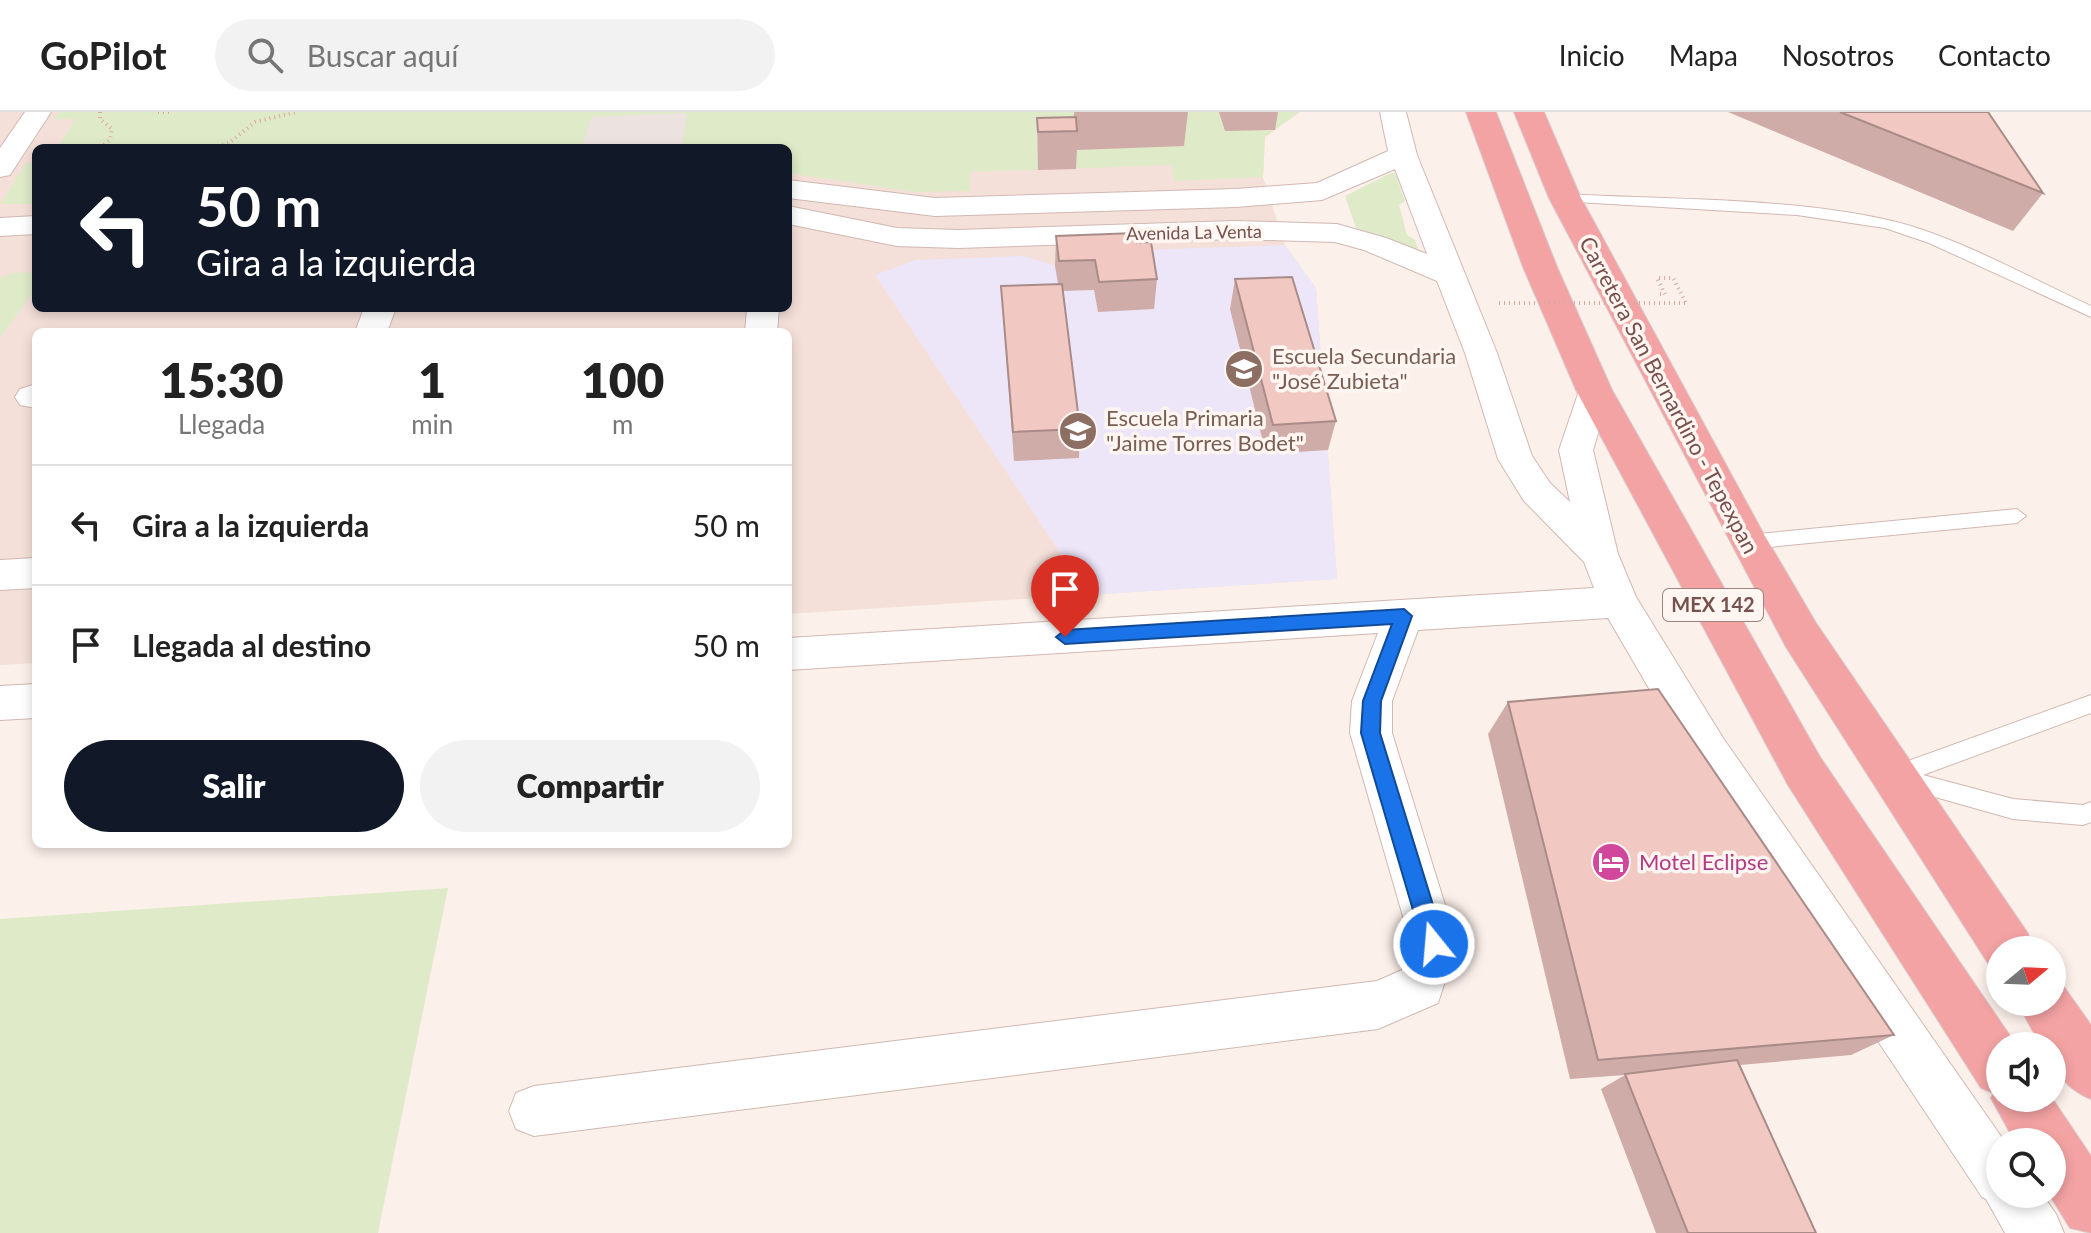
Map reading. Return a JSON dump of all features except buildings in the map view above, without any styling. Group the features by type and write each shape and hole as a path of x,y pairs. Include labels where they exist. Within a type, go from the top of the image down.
{"highway":[{"name":"MEX 142","path":"1481,112 1540,267 1594,390 1804,771 1986,1048"},
{"name":"Carretera San Bernardino - Tepexpan","path":"1529,112 1565,198 1748,542 1801,635 2000,936"},
{"path":"2054,1016 2086,1056"},
{"path":"2066,1169 2091,1207"}],"street":[{"path":"0,169 38,112"},
{"path":"1393,112 1403,155 1481,353 1515,459 1537,492 1599,554"},
{"name":"Avenida La Venta","path":"792,189 935,207 1173,200 1322,191 1403,155"},
{"path":"1322,191 1337,233"},
{"path":"1173,200 1181,232"},
{"name":"Avenida La Venta","path":"792,216 897,237 958,239 1234,230 1337,233 1375,244 1450,275"},
{"path":"0,227 32,225"},
{"path":"0,254 32,252"},
{"path":"1594,390 1576,450 1599,554 1619,602 1708,751 1986,1158"},
{"path":"0,575 32,573"},
{"path":"792,654 1619,602"},
{"path":"534,1111 1378,1005 1421,986 1434,944 1371,733 1372,701 1404,616"},
{"path":"0,703 32,701"},
{"path":"2020,1208 2037,1233"}],"lane":[{"path":"1565,198 1797,211 1887,224 1934,240 2091,312"},
{"path":"1748,542 2017,516"},
{"path":"1894,776 2091,704"},
{"path":"1894,776 2013,809 2083,815 2091,812"}],"path":[{"path":"100,112 100,119 112,129 110,139 105,144"},
{"path":"158,112 169,112"},
{"path":"226,144 255,122 296,112"},
{"path":"1499,303 1686,303 1673,278 1657,278 1665,294"}],"shaded area":[{"path":"0,112 1300,112 1265,137 1263,177 1285,245 1316,288 1337,579 792,614 792,328 32,328 32,663 0,665"},
{"path":"688,113 683,144 583,144 591,117"},
{"path":"1285,245 1316,288 1337,579 1088,595 875,275 916,260 1023,256 1056,266 1143,250"}],"green space":[{"path":"59,112 1300,112 1265,137 1263,177 1175,181 1171,165 970,172 970,191 915,192 792,174 792,144 683,144 687,113 591,117 583,144 60,144 75,119 53,119"},
{"path":"32,162 32,204 0,204 26,163"},
{"path":"1395,173 1405,201 1399,205 1407,235 1415,240 1418,248 1415,251 1356,228 1345,196"},
{"path":"32,272 32,294 0,338 0,278 11,273"},
{"path":"448,888 378,1233 0,1233 0,919"}],"place":[{"name":"Escuela Secundaria \"José Zubieta\"","path":"1244,369"},
{"name":"Escuela Primaria \"Jaime Torres Bodet\"","path":"1078,431"},
{"name":"Motel Eclipse","path":"1611,862"}],"route":[{"path":"1065,637 1404,616 1372,701 1371,733 1434,944"}]}
